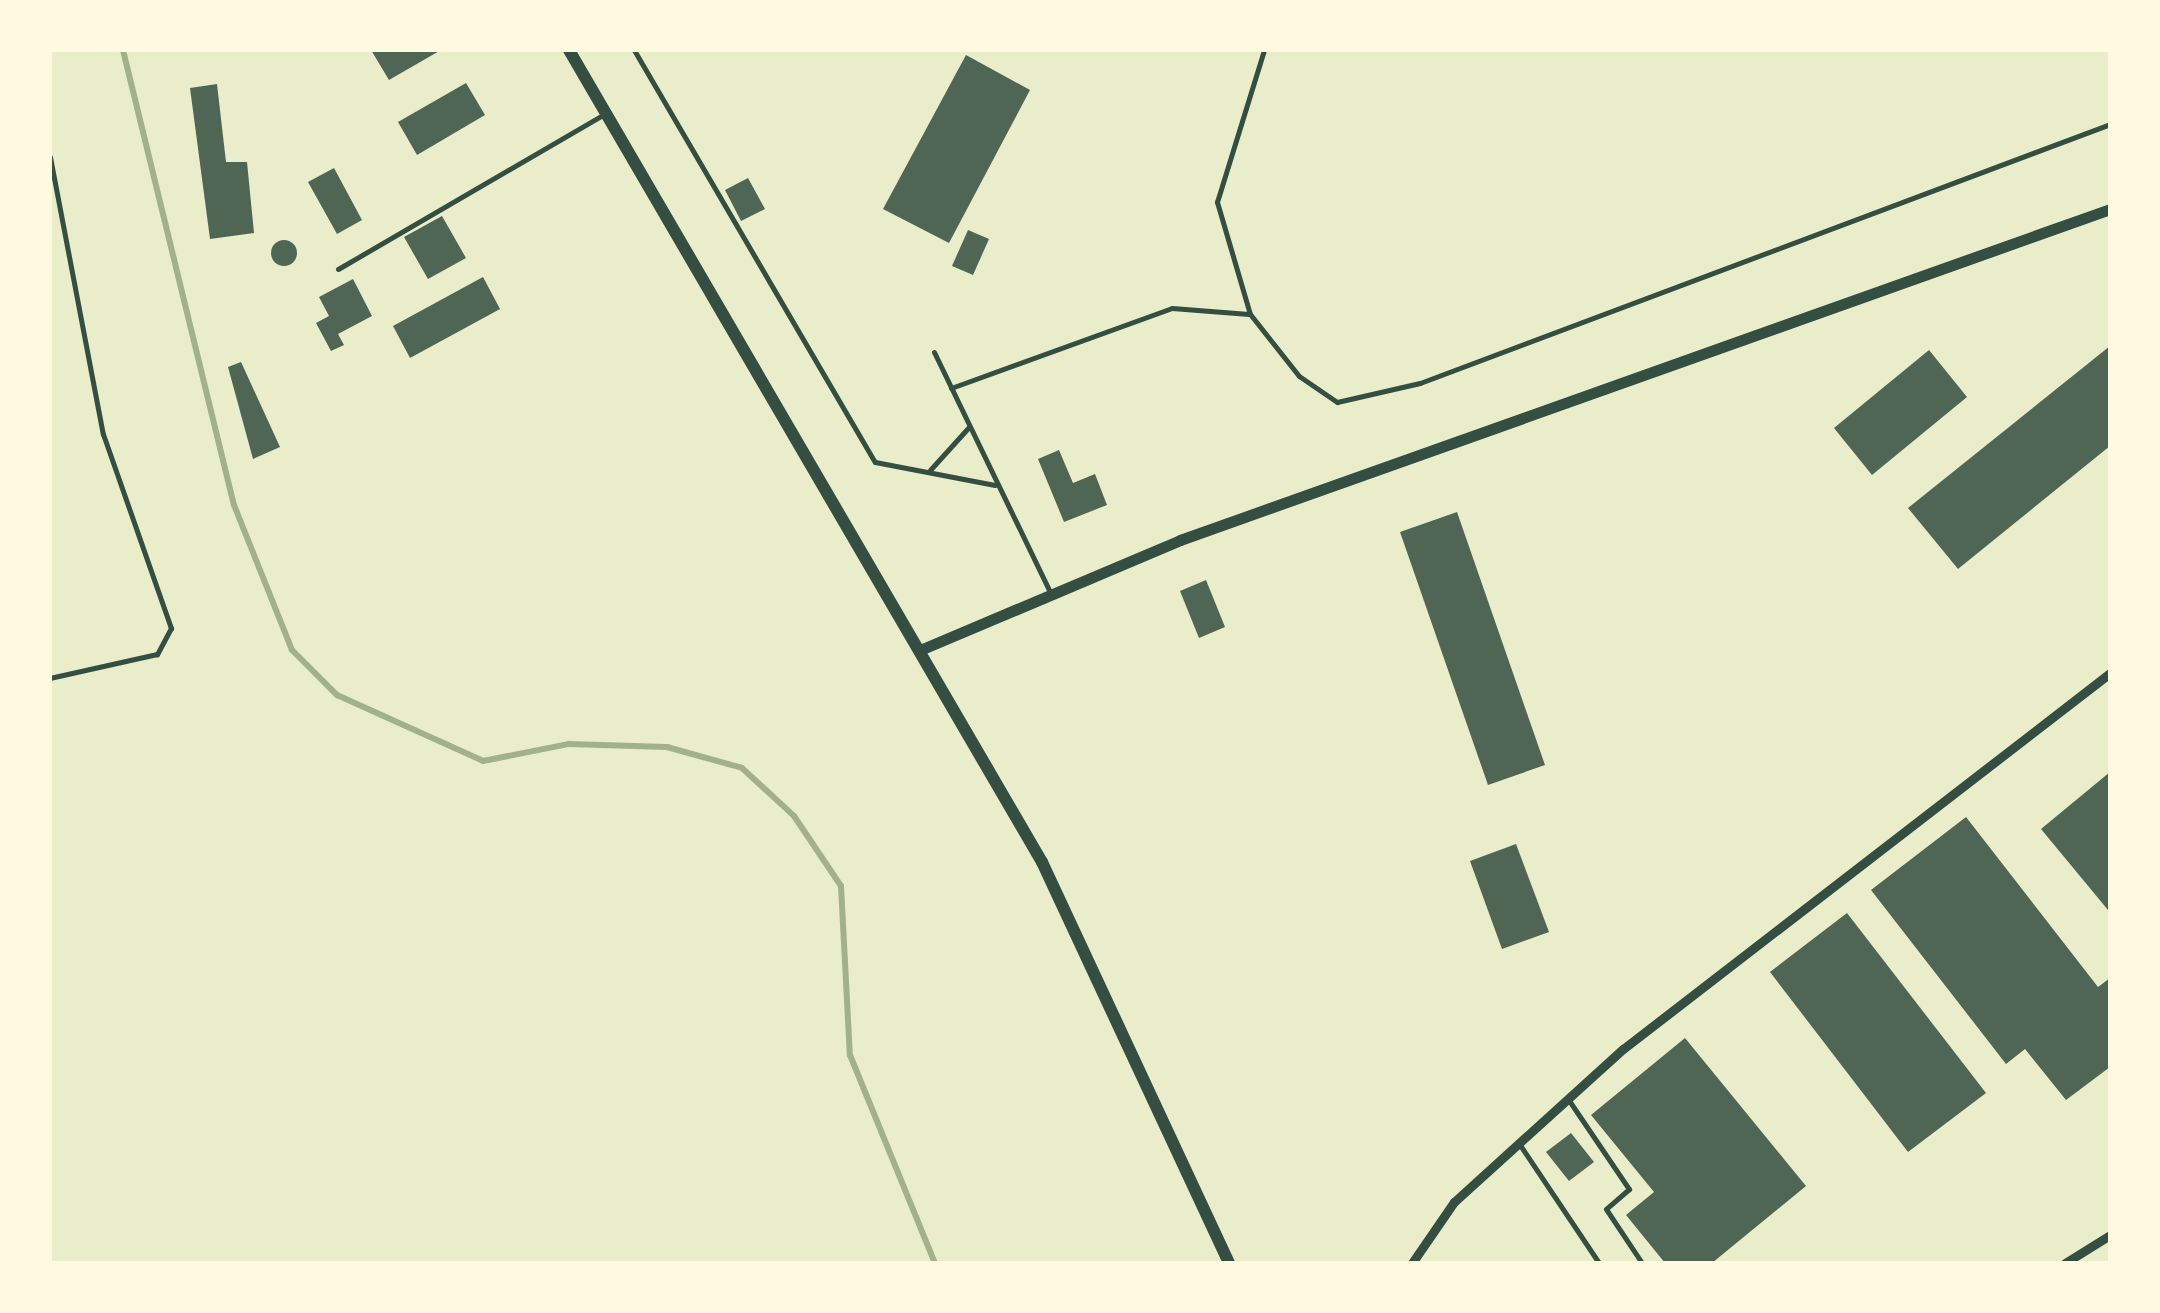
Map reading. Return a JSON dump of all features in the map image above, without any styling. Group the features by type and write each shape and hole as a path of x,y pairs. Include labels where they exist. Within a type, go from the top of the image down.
{"main road":[{"path":"568,50 1042,862 1229,1263"}],"street":[{"path":"920,650 1052,594 2110,209"},
{"path":"1412,1263 1454,1202 1566,1097 2110,673"},
{"path":"2065,1263 2110,1235"}],"lane":[{"path":"634,50 875,462 930,470 949,482 994,484"},
{"path":"1264,50 1217,202 1250,314 1299,376 1337,402 1371,400 2110,124"},
{"path":"338,269 606,114"},
{"path":"50,157 103,434 171,628 157,654 50,678"},
{"path":"951,388 1172,308 1250,314"},
{"path":"934,352 994,484 1052,594"},
{"path":"930,470 968,428"},
{"path":"1566,1097 1629,1189 1606,1209 1642,1263"},
{"path":"1518,1141 1599,1263"}],"building":[{"path":"371,50 441,50 389,80"},
{"path":"966,55 1030,90 949,243 883,209"},
{"path":"466,83 485,115 417,155 398,122"},
{"path":"217,84 226,162 247,162 254,233 210,239 190,88"},
{"path":"334,168 362,220 337,234 308,182"},
{"path":"748,178 765,209 741,221 725,190"},
{"path":"442,216 466,258 428,279 404,237"},
{"path":"968,230 989,239 973,275 952,266"},
{"path":"284,240 293,244 297,253 293,262 284,266 275,262 271,253 275,244"},
{"path":"483,277 500,309 410,358 393,326"},
{"path":"353,279 372,316 338,334 344,345 331,351 316,323 329,316 319,297"},
{"path":"2110,346 2110,446 1958,569 1908,508"},
{"path":"1929,350 1967,397 1872,475 1834,428"},
{"path":"241,362 280,447 253,459 228,367"},
{"path":"1059,450 1073,483 1095,474 1107,505 1064,522 1038,459"},
{"path":"1457,512 1545,765 1488,785 1400,532"},
{"path":"1206,580 1225,627 1199,638 1180,591"},
{"path":"2110,772 2110,908 2108,910 2041,829"},
{"path":"1966,817 2098,987 2110,978 2110,1067 2066,1100 2025,1049 2006,1064 1871,890"},
{"path":"1516,844 1549,932 1502,949 1470,861"},
{"path":"1847,913 1986,1093 1908,1152 1770,972"},
{"path":"1685,1038 1806,1186 1712,1263 1665,1263 1626,1215 1654,1192 1591,1115"},
{"path":"1571,1133 1594,1162 1569,1181 1546,1152"}],"waterway":[{"path":"123,50 234,505 292,650 337,695 483,761 569,744 667,747 742,768 794,816 841,886 850,1055 935,1263"}]}
